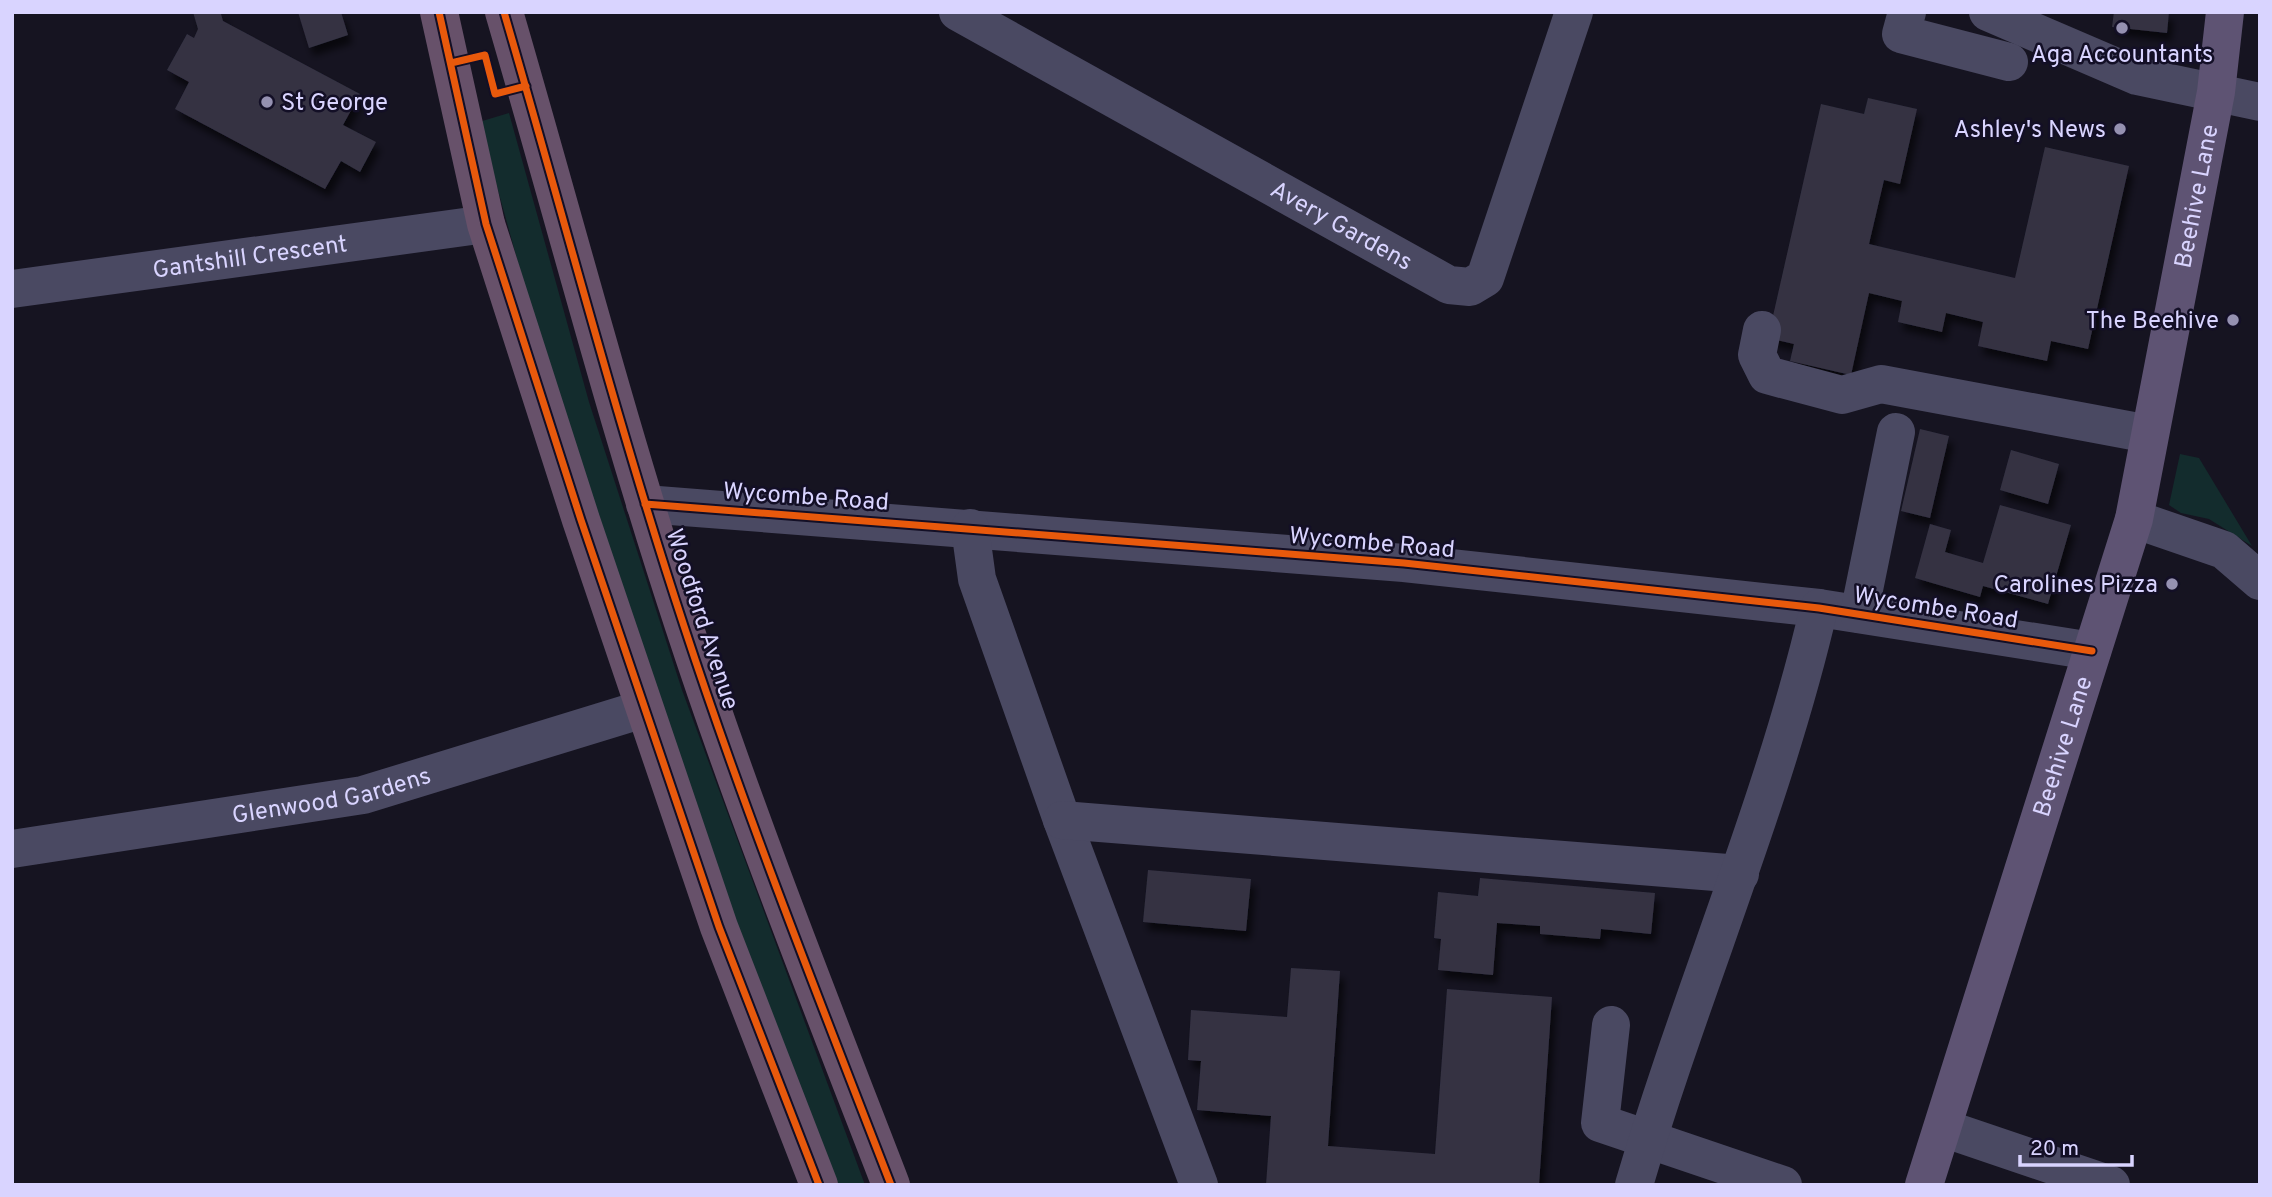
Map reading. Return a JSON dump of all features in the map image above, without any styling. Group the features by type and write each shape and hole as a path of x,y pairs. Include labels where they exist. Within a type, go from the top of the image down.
{"highway":[{"path":"439,12 486,224 643,709 719,927 819,1185"},
{"name":"Woodford Avenue","path":"503,12 645,504 724,747 891,1185"}],"main road":[{"name":"Beehive Lane","path":"1924,1185 2134,519 2216,92 2225,12"}],"street":[{"name":"Avery Gardens","path":"958,12 1448,285 1470,287 1485,278 1574,12"},
{"path":"1907,12 1901,34 2010,62"},
{"path":"1988,12 2043,39 2137,76 2260,102"},
{"name":"Gantshill Crescent","path":"12,289 486,224"},
{"path":"1762,330 1757,355 1768,375 1842,395 1881,384 2149,434"},
{"path":"1872,616 1896,432"},
{"name":"Wycombe Road","path":"645,504 1404,563 1819,608 2092,650"},
{"path":"2134,519 2224,550 2260,581"},
{"path":"970,528 977,579 1062,820 1199,1185"},
{"path":"1872,616 1898,554"},
{"path":"1634,1185 1740,874 1807,660 1819,608"},
{"name":"Glenwood Gardens","path":"12,849 363,795 643,709"},
{"path":"1062,820 1740,874"},
{"path":"1611,1025 1600,1123 1783,1185"},
{"path":"1943,1128 2111,1185"}],"green space":[{"path":"509,113 589,402 682,690 865,1185 833,1185 708,858 579,482 479,122"},
{"path":"2180,454 2199,458 2252,546 2209,519 2181,513 2169,505"}],"building":[{"name":"St George","path":"193,12 226,12 221,14 223,21 360,94 343,125 376,142 360,172 341,161 325,189 175,109 189,82 167,70 187,34 194,38 198,29"},
{"path":"298,12 341,12 348,35 309,48"},
{"path":"2114,12 2169,12 2167,33 2112,27"},
{"path":"1868,98 1917,109 1900,184 1884,180 1869,244 2015,278 2045,147 2129,166 2088,349 2051,341 2047,361 1978,346 1983,322 1946,313 1942,332 1898,322 1902,301 1869,293 1851,375 1790,361 1794,344 1768,338 1821,104 1864,114"},
{"path":"1920,429 1949,436 1930,518 1901,511"},
{"path":"2011,450 2059,464 2048,504 2000,490"},
{"path":"2000,505 2071,525 2048,604 1983,586 1980,597 1915,578 1930,524 1951,530 1945,552 1983,563"},
{"path":"1148,870 1251,879 1246,931 1143,922"},
{"path":"1480,878 1655,893 1651,934 1601,929 1600,939 1540,934 1540,926 1497,923 1493,975 1438,970 1441,939 1434,938 1438,892 1478,896"},
{"path":"1291,968 1340,971 1328,1146 1435,1154 1447,989 1552,997 1539,1185 1266,1185 1271,1116 1197,1110 1201,1061 1188,1060 1191,1010 1287,1017"}],"cycle path":[{"path":"439,12 486,224 581,520 719,927 819,1185"},
{"path":"504,12 613,397 684,626 758,837 891,1185"},
{"path":"451,63 485,55 495,94 526,86"},
{"path":"645,504 1404,563 1819,608 2092,651"}],"place":[{"name":"Aga Accountants","path":"2122,28"},
{"name":"St George","path":"267,102"},
{"name":"Ashley's News","path":"2120,129"},
{"name":"The Beehive","path":"2233,320"},
{"name":"Carolines Pizza","path":"2172,584"}]}
